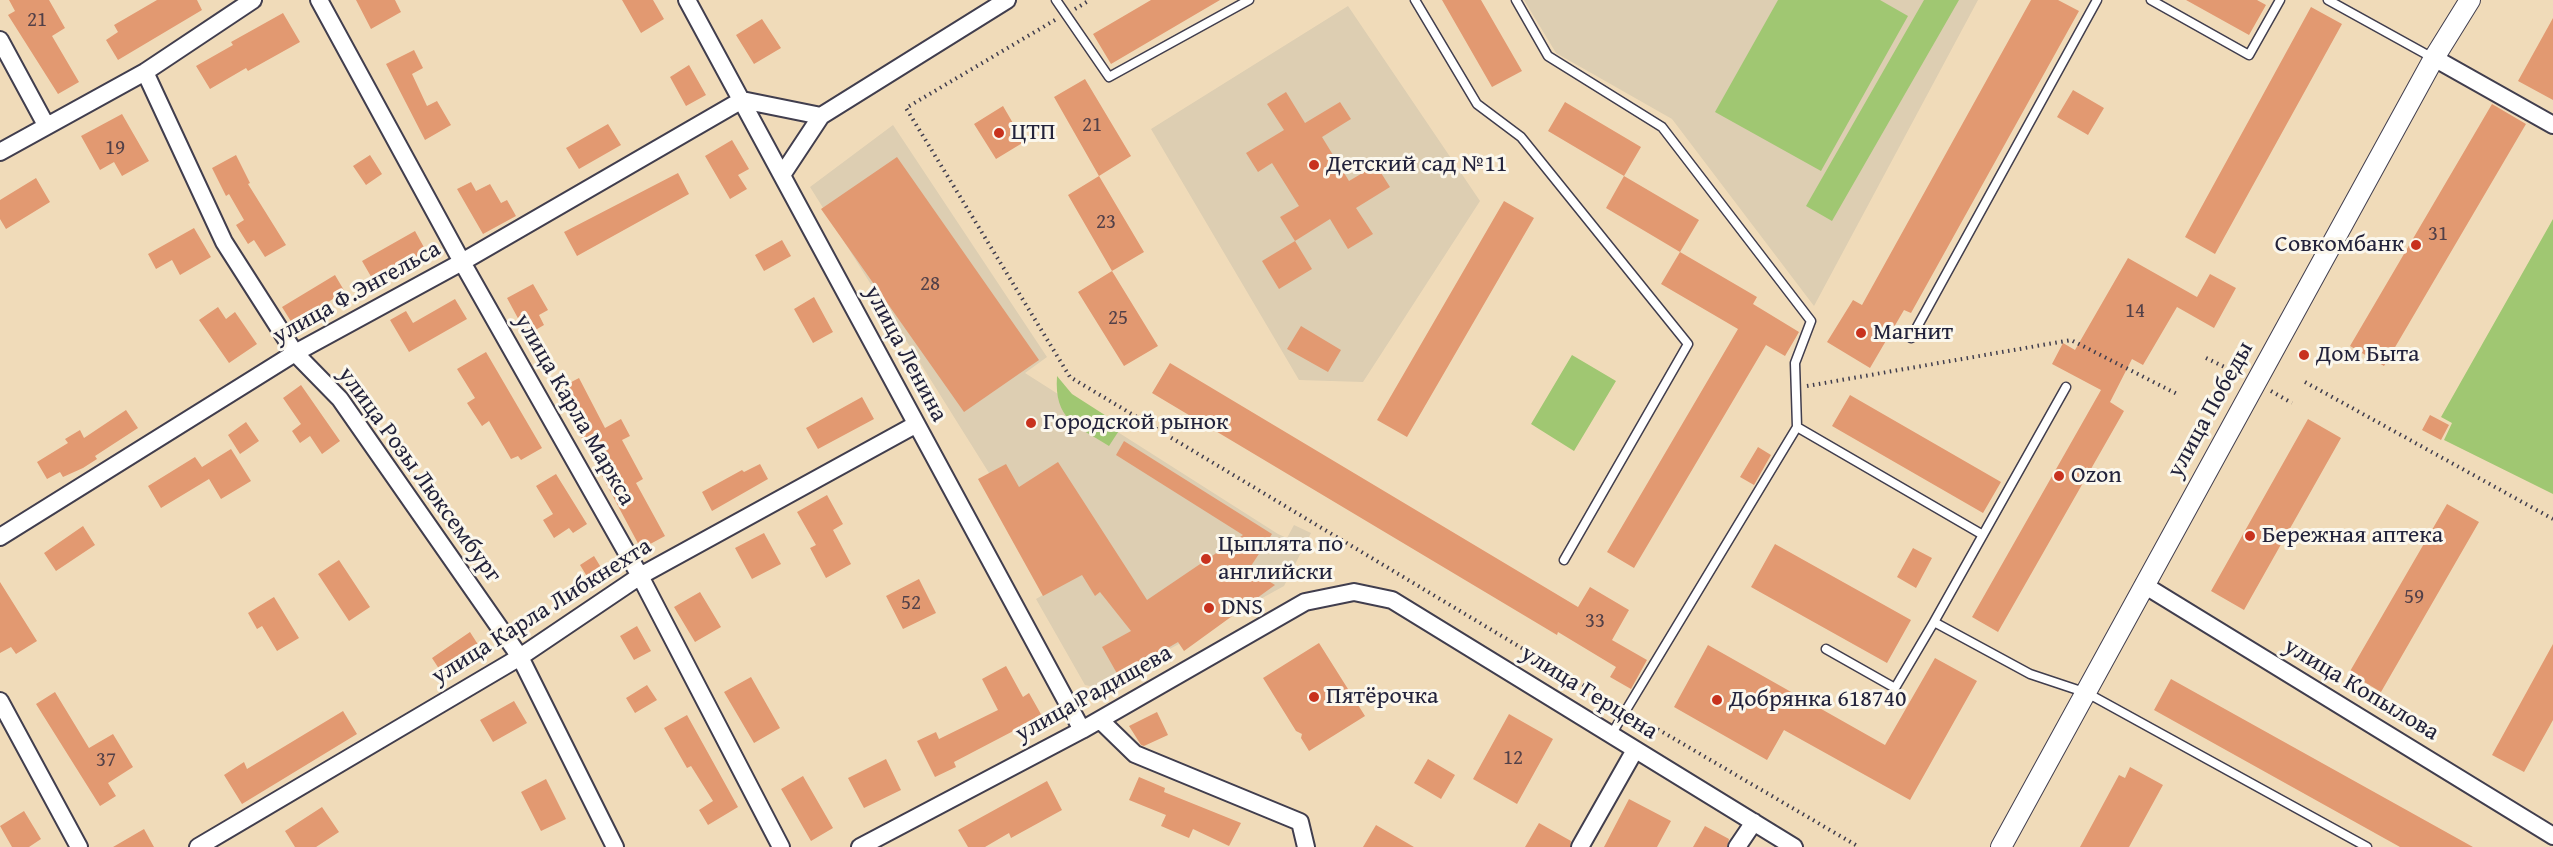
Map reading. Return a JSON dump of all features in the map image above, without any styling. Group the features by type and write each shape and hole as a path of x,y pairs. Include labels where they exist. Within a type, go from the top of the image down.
{"street":[{"path":"0,152 145,72 253,0"},
{"name":"улица Карла Маркса","path":"319,0 462,262 640,576 781,847"},
{"name":"улица Ленина","path":"687,0 1082,730"},
{"name":"улица Победы","path":"2001,847 2434,58 2470,0"},
{"path":"782,175 821,116 1005,1"},
{"path":"0,40 46,125"},
{"path":"2434,58 2553,125"},
{"name":"улица Розы Люксембург","path":"145,72 224,242 295,353 340,399 520,657 615,847"},
{"path":"741,100 821,116"},
{"name":"улица Ф.Энгельса","path":"0,537 295,353 462,262 741,100"},
{"name":"улица Карла Либкнехта","path":"198,847 520,657 640,576 915,425"},
{"name":"улица Копылова","path":"2144,585 2553,836"},
{"name":"улица Радищева","path":"860,847 1082,730 1305,602 1354,592"},
{"name":"улица Герцена","path":"1354,592 1392,600 1794,847"},
{"path":"0,701 78,847"},
{"path":"1100,720 1135,754 1300,822 1306,847"},
{"path":"1580,847 1635,750"},
{"path":"1737,847 1754,822"}],"lane":[{"path":"1056,0 1109,77 1249,0"},
{"path":"1415,0 1477,104 1521,137 1688,344 1564,560"},
{"path":"1516,0 1548,57 1662,127 1811,321 1796,363 1797,427 1611,735"},
{"path":"1911,338 2097,0"},
{"path":"2151,0 2249,55 2280,0"},
{"path":"2328,0 2434,58"},
{"path":"1826,649 1895,688 2066,387"},
{"path":"1797,427 1983,535"},
{"path":"1934,622 2030,674 2087,693 2367,847"}],"path":[{"path":"1090,0 906,108 1070,377 1626,711 1859,847"},
{"path":"1796,388 2071,340 2179,395"},
{"path":"2305,382 2553,519"}],"shaded area":[{"path":"1524,0 1978,0 1814,306 1672,119 1556,53"},
{"name":"Детский сад №11","path":"1348,6 1480,201 1363,382 1299,380 1151,129"},
{"name":"Городской рынок","path":"893,125 1047,357 1025,373 1278,534 1287,538 1294,525 1311,533 1284,586 1119,677 1095,687 1085,685 1036,599 1043,595 989,473 810,187"}],"green space":[{"path":"1778,0 1880,0 1908,16 1821,171 1715,112"},
{"path":"1924,0 1959,0 1832,221 1806,206"},
{"path":"2553,219 2553,494 2444,440 2452,423 2441,417"},
{"path":"1572,355 1616,381 1574,451 1531,424"},
{"path":"1057,376 1072,394 1122,426 1109,446 1077,426 1063,412 1057,391"}],"building":[{"path":"9,0 49,0 65,28 52,36 79,82 58,94 8,15 15,11"},
{"path":"157,0 197,0 202,10 118,60 106,40 118,32 114,25"},
{"path":"356,0 395,0 401,12 371,29"},
{"path":"622,0 653,0 664,19 641,33"},
{"path":"1151,0 1220,0 1111,64 1093,34"},
{"path":"1442,0 1481,0 1522,71 1492,87"},
{"path":"2031,0 2058,0 2079,11 1911,313 1904,310 1870,368 1827,342 1853,300 1862,305"},
{"path":"2186,0 2257,0 2266,5 2249,35"},
{"path":"2311,7 2342,24 2215,254 2185,237"},
{"path":"283,13 300,42 248,71 246,68 210,89 196,66 233,45 231,42"},
{"path":"2553,18 2553,100 2518,81"},
{"path":"762,19 781,48 754,64 736,35"},
{"path":"414,50 423,68 412,74 427,106 437,101 451,125 425,140 386,64"},
{"path":"689,65 706,95 686,106 670,77"},
{"path":"1085,79 1131,156 1099,176 1054,97"},
{"path":"2073,90 2104,108 2088,135 2057,117"},
{"path":"1286,92 1305,123 1340,102 1351,119 1322,137 1349,181 1376,165 1390,187 1356,208 1373,234 1348,249 1330,219 1295,241 1280,217 1299,206 1272,163 1258,172 1246,153 1284,130 1267,104"},
{"path":"1565,102 1641,147 1624,176 1548,131"},
{"path":"2492,104 2526,124 2384,366 2350,346"},
{"name":"ЦТП","path":"1003,106 1024,142 996,159 974,124"},
{"path":"122,114 149,161 122,176 114,162 100,170 81,136"},
{"path":"608,124 621,145 579,169 566,148"},
{"path":"732,140 749,169 738,175 747,189 730,199 705,156"},
{"path":"236,155 250,183 248,184 286,245 265,257 254,240 248,244 236,225 244,220 229,194 226,196 212,168"},
{"path":"370,155 382,174 366,185 353,166"},
{"path":"897,157 1039,360 964,412 821,209"},
{"path":"678,173 689,194 577,256 564,232"},
{"path":"1099,176 1144,252 1112,271 1068,195"},
{"path":"1624,176 1699,220 1680,252 1606,208"},
{"path":"36,178 50,202 6,229 0,219 0,200"},
{"path":"471,182 476,191 490,184 501,203 507,200 516,216 483,234 457,189"},
{"path":"1504,201 1534,218 1407,437 1377,420"},
{"path":"194,228 211,257 180,275 172,260 156,269 148,254"},
{"path":"415,231 426,251 373,280 362,261"},
{"path":"782,240 791,256 764,271 755,255"},
{"path":"1295,241 1312,269 1279,289 1262,261"},
{"path":"1680,252 1757,297 1753,304 1799,332 1785,356 1766,345 1634,568 1607,552 1738,329 1661,284"},
{"path":"2128,258 2197,297 2210,274 2236,288 2214,328 2177,307 2143,365 2132,359 2110,402 2124,411 1998,632 1972,617 2101,390 2052,364 2063,343 2075,350"},
{"path":"1112,271 1158,346 1124,366 1078,292"},
{"path":"335,275 345,292 292,323 282,307"},
{"path":"533,284 548,310 539,315 544,325 527,335 507,298"},
{"path":"814,297 833,332 813,343 794,309"},
{"path":"455,299 467,319 409,352 390,320 406,311 413,323"},
{"path":"218,307 226,319 235,312 257,344 229,363 199,320"},
{"path":"1301,326 1341,350 1328,372 1287,349"},
{"path":"486,352 542,448 521,460 518,456 511,459 489,421 482,426 467,403 475,398 457,369"},
{"path":"1170,363 1578,607 1590,587 1629,610 1612,640 1647,660 1631,689 1610,677 1616,667 1558,632 1557,635 1152,393"},
{"path":"579,378 605,428 621,419 630,436 622,440 643,479 636,483 665,536 641,549 556,390"},
{"path":"301,385 340,441 322,454 310,436 300,443 292,431 301,424 283,398"},
{"path":"1850,395 2001,482 1983,513 1832,426"},
{"path":"862,397 874,419 818,449 806,428"},
{"path":"126,410 138,428 95,456 97,459 83,468 63,477 60,472 47,479 37,462 68,443 65,439 80,430 84,438"},
{"path":"2430,415 2449,425 2441,440 2422,430"},
{"path":"2308,419 2341,438 2244,610 2211,591"},
{"path":"246,422 259,441 240,454 228,435"},
{"path":"1124,441 1272,534 1249,569 1275,585 1184,651 1178,642 1119,677 1102,647 1131,631 1100,592 1095,596 1082,575 1043,596 978,479 1006,464 1019,487 1058,462 1147,600 1243,535 1116,455"},
{"path":"1758,447 1771,455 1754,485 1740,477"},
{"path":"231,449 251,481 221,499 209,479 161,508 148,486 195,457 202,467"},
{"path":"760,464 768,479 712,511 702,492 742,470 744,472"},
{"path":"556,474 587,524 573,533 569,528 554,538 543,520 553,514 536,486"},
{"path":"827,495 843,524 833,530 851,564 826,578 810,548 816,545 797,512"},
{"path":"2447,504 2479,522 2381,692 2349,673"},
{"path":"83,526 95,545 56,571 44,553"},
{"path":"764,533 781,564 752,579 735,548"},
{"path":"1775,544 1911,620 1887,663 1751,587"},
{"path":"1913,548 1932,558 1916,588 1897,577"},
{"path":"594,556 605,574 591,583 580,565"},
{"path":"339,560 370,607 349,621 318,574"},
{"path":"919,579 936,613 903,629 886,596"},
{"path":"0,582 37,641 16,654 11,647 0,653"},
{"path":"700,592 721,627 695,642 674,607"},
{"path":"274,597 299,638 277,651 262,626 257,629 248,613"},
{"path":"637,626 651,651 634,660 620,636"},
{"path":"470,632 486,657 465,671 462,666 445,678 432,658"},
{"name":"Пятёрочка","path":"1319,643 1365,716 1309,751 1301,738 1302,734 1296,731 1263,678"},
{"path":"2553,644 2553,720 2524,772 2492,755"},
{"path":"1708,645 1885,745 1935,658 1977,681 1910,800 1784,730 1767,760 1674,707"},
{"path":"1006,666 1023,697 1029,693 1042,716 954,762 956,767 935,777 917,741 936,732 939,739 998,710 982,679"},
{"path":"751,677 780,728 754,743 724,692"},
{"path":"2171,679 2473,847 2400,847 2154,710"},
{"path":"647,685 657,700 635,713 626,698"},
{"path":"55,692 89,748 113,734 133,767 108,783 116,796 100,806 36,704"},
{"path":"514,701 527,723 493,742 480,720"},
{"path":"343,711 357,734 242,804 224,775 244,762 247,769"},
{"path":"1157,712 1168,735 1144,746 1141,745 1129,726"},
{"path":"1509,714 1553,739 1517,804 1473,779"},
{"path":"687,715 738,807 708,825 699,810 713,801 691,766 687,768 664,728"},
{"path":"886,759 901,790 864,808 848,778"},
{"path":"1428,759 1455,775 1441,799 1414,783"},
{"path":"2130,767 2163,785 2129,847 2080,847 2119,775 2125,778"},
{"path":"803,776 833,828 811,841 781,789"},
{"path":"1139,777 1165,788 1164,792 1241,823 1229,846 1193,829 1189,838 1161,826 1166,815 1129,800"},
{"path":"546,779 566,819 541,831 521,792"},
{"path":"1047,781 1062,810 1011,838 1009,833 985,847 968,847 958,830"},
{"path":"1629,799 1671,821 1657,847 1604,847"},
{"path":"322,807 339,832 316,847 295,847 285,831"},
{"path":"24,811 41,839 29,847 12,847 0,826"},
{"path":"1539,823 1571,841 1570,847 1525,847"},
{"path":"1376,825 1414,847 1363,847"},
{"path":"1705,826 1729,839 1727,847 1693,847"},
{"path":"144,829 154,847 113,847"}],"place":[{"name":"ЦТП","path":"999,133"},
{"name":"Детский сад №11","path":"1314,165"},
{"name":"Совкомбанк","path":"2416,245"},
{"name":"Магнит","path":"1861,333"},
{"name":"Дом Быта","path":"2304,355"},
{"name":"Городской рынок","path":"1031,423"},
{"name":"Ozon","path":"2059,476"},
{"name":"Бережная аптека","path":"2250,536"},
{"name":"Цыплята по английски","path":"1206,559"},
{"name":"DNS","path":"1209,608"},
{"name":"Пятёрочка","path":"1314,697"},
{"name":"Добрянка 618740","path":"1717,700"}]}
